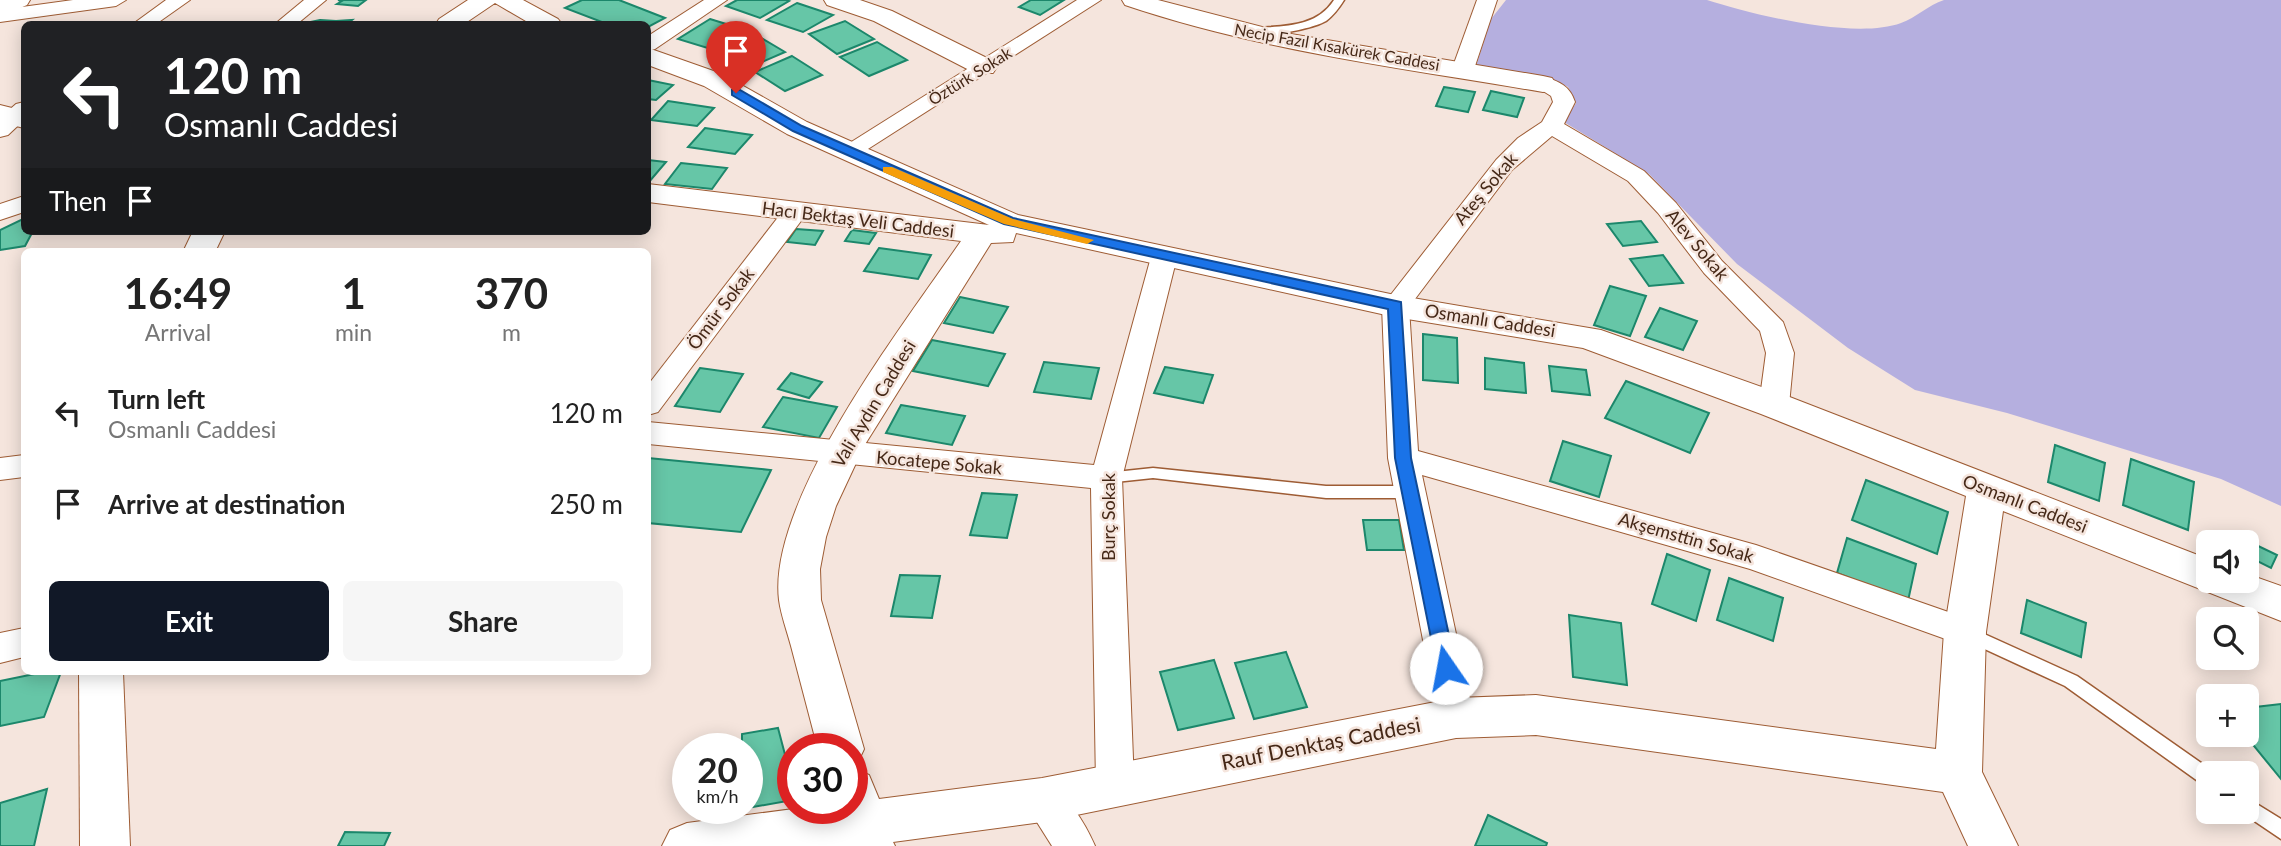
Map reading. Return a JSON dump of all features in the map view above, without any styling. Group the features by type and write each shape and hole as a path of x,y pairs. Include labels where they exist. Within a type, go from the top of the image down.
{"street":[{"path":"0,10 18,0"},
{"path":"0,16 116,0"},
{"path":"148,21 180,0"},
{"path":"289,21 316,0"},
{"path":"453,21 485,0"},
{"path":"505,0 544,21"},
{"path":"651,43 717,0"},
{"path":"836,0 883,16 984,67"},
{"name":"Öztürk Sokak","path":"849,151 1091,0"},
{"name":"Necip Fazıl Kısakürek Caddesi","path":"1134,0 1171,14 1244,31 1543,84"},
{"path":"1463,69 1487,0"},
{"name":"Osmanlı Caddesi","path":"651,57 713,80 797,128 981,211 1069,236 1395,306 1589,338 1773,405 2196,571"},
{"path":"1543,84 1560,92 1564,102 1551,126"},
{"name":"Ateş Sokak","path":"1395,306 1504,165 1526,143 1551,126"},
{"name":"Alev Sokak","path":"1551,126 1636,176 1667,208 1713,267 1773,328 1780,353 1773,405"},
{"name":"Hacı Bektaş Veli Caddesi","path":"651,193 981,235 1069,236"},
{"path":"0,213 21,204"},
{"name":"Ömür Sokak","path":"651,401 795,212"},
{"name":"Vali Aydın Caddesi","path":"837,733 800,600 798,576 802,548 839,454 981,235"},
{"name":"Burç Sokak","path":"1115,784 1106,478 1164,257"},
{"path":"1395,306 1403,458 1456,718"},
{"name":"Kocatepe Sokak","path":"651,433 839,454 1106,478"},
{"name":"Akşemsttin Sokak","path":"1403,458 1756,558 1965,632"},
{"path":"0,469 21,466"},
{"path":"1987,489 1965,632 1958,773 1993,846"},
{"path":"2252,593 2281,604"},
{"path":"0,648 21,644"},
{"path":"101,675 105,846"},
{"name":"Rauf Denktaş Caddesi","path":"868,819 1042,800 1456,718 1536,715 1958,773"},
{"path":"1042,800 1075,846"},
{"name":"Rauf Denktaş Caddesi","path":"687,846 834,824"}],"lane":[{"path":"1244,31 1300,28 1324,17 1339,0"},
{"path":"1106,478 1153,473 1326,492 1410,492"},
{"path":"1965,632 2071,681 2196,770"},
{"path":"2259,814 2281,830"}],"shaded area":[{"path":"1506,0 1707,0 1777,18 1858,29 1881,28 1901,23 1944,0 2281,0 2281,506 2221,479 2007,413 1915,390 1848,348 1737,264 1649,174 1564,122 1576,103 1568,87 1548,77 1476,66 1491,19"}],"building":[{"path":"338,0 366,0 358,6 337,4 342,1"},
{"path":"582,0 619,0 665,18 651,25 651,21 599,21 565,8"},
{"path":"737,0 789,1 760,18 726,6"},
{"path":"1031,0 1064,0 1040,15 1019,7"},
{"path":"797,3 833,15 803,32 767,20"},
{"path":"710,19 746,30 714,50 678,39"},
{"path":"845,21 874,39 837,54 809,34"},
{"path":"758,36 785,52 746,69 719,52"},
{"path":"877,42 907,60 869,76 840,57"},
{"path":"792,56 822,75 785,91 755,72"},
{"path":"651,81 673,85 656,100 651,99"},
{"path":"1444,87 1475,92 1468,112 1436,106"},
{"path":"1491,91 1524,98 1517,117 1483,110"},
{"path":"668,101 714,108 697,126 651,120"},
{"path":"705,128 752,135 735,154 688,147"},
{"path":"651,160 666,162 651,180"},
{"path":"681,163 727,168 712,189 665,184"},
{"path":"21,220 21,235 31,235 25,246 0,250 0,230"},
{"path":"1641,221 1657,242 1623,246 1607,224"},
{"path":"796,229 823,231 815,245 787,242"},
{"path":"852,230 876,233 869,244 845,241"},
{"path":"879,248 931,255 918,279 864,271"},
{"path":"1663,255 1683,283 1649,286 1630,259"},
{"path":"1610,286 1646,296 1630,336 1594,325"},
{"path":"960,297 1008,307 993,333 944,323"},
{"path":"1660,308 1697,321 1683,350 1645,337"},
{"path":"1423,334 1457,338 1458,383 1423,380"},
{"path":"932,340 1005,354 988,386 913,371"},
{"path":"1485,358 1524,363 1526,393 1485,389"},
{"path":"1044,362 1099,368 1091,399 1034,392"},
{"path":"1549,366 1586,370 1590,395 1552,391"},
{"path":"1165,367 1213,375 1203,403 1154,393"},
{"path":"700,368 743,374 720,412 675,406"},
{"path":"791,373 822,382 809,398 778,389"},
{"path":"1626,381 1709,413 1690,453 1605,418"},
{"path":"783,397 837,407 819,438 763,427"},
{"path":"901,405 965,416 952,445 886,433"},
{"path":"1563,441 1611,456 1599,497 1550,481"},
{"path":"2055,445 2105,463 2099,501 2048,482"},
{"path":"651,458 771,470 741,532 651,523"},
{"path":"2131,459 2194,482 2188,530 2123,505"},
{"path":"1866,480 1948,512 1937,554 1852,520"},
{"path":"982,493 1017,495 1007,538 970,535"},
{"path":"1363,520 1399,520 1404,550 1367,550"},
{"path":"1847,538 1916,564 1908,601 1837,573"},
{"path":"2259,546 2277,555 2271,568 2259,562"},
{"path":"1667,554 1710,570 1696,621 1652,604"},
{"path":"900,575 940,576 932,618 891,616"},
{"path":"1729,578 1783,598 1773,641 1717,620"},
{"path":"2027,600 2086,623 2081,657 2021,633"},
{"path":"1569,615 1621,623 1627,685 1573,677"},
{"path":"1286,652 1307,707 1254,719 1235,663"},
{"path":"1214,660 1234,718 1178,730 1160,672"},
{"path":"29,675 60,675 44,717 0,726 0,681"},
{"path":"2281,704 2281,779 2255,747 2259,747 2259,707"},
{"path":"778,728 777,803 763,805 763,733 748,733"},
{"path":"47,789 34,846 0,846 0,803"},
{"path":"1488,815 1547,843 1546,846 1475,846"},
{"path":"345,832 390,833 384,846 338,846"}],"slow traffic":[{"path":"887,169 1009,222 1087,240"}],"route":[{"path":"736,93 797,128 1009,222 1395,306 1403,458 1446,668"}]}
